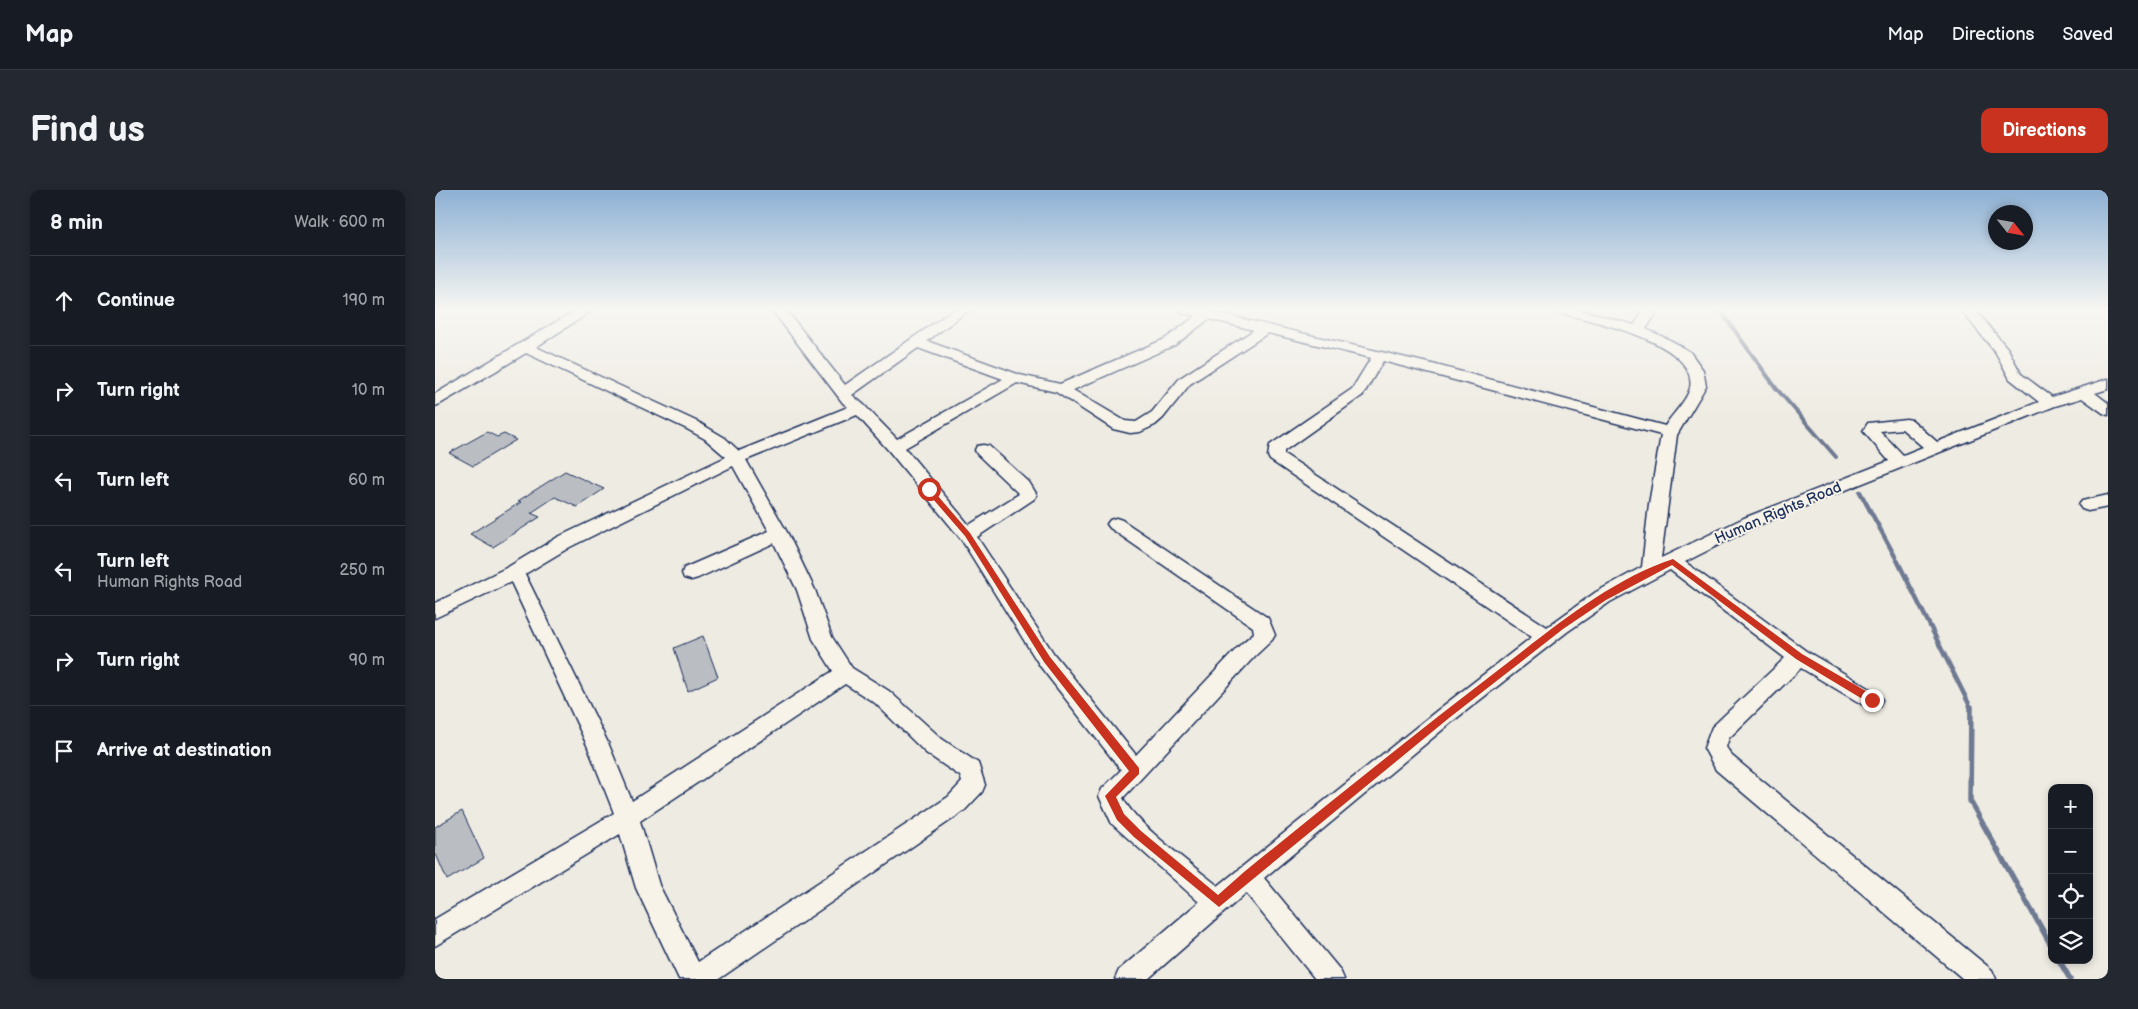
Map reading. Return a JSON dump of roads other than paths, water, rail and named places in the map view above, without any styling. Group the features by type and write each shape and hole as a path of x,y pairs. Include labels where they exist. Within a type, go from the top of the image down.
{"street":[{"path":"435,401 525,347 637,398 717,438 737,458 779,534 806,590 823,640 845,674 882,697 934,746 970,770 974,785 956,804 746,944 697,979"},
{"path":"808,347 844,392 848,400 859,408 895,447 967,534 1047,660 1135,771"},
{"path":"844,392 908,347"},
{"path":"928,347 1015,378 1061,389 1128,429 1140,427 1167,406 1175,392 1185,381 1238,347"},
{"path":"1061,389 1159,347"},
{"path":"1340,347 1669,432"},
{"path":"1651,571 1655,513 1669,432 1698,387 1697,374 1692,364 1673,347"},
{"path":"1999,347 2015,376 2050,403"},
{"path":"1379,356 1358,392 1276,449 1276,456 1547,637"},
{"path":"895,447 1015,378"},
{"name":"Human Rights Road","path":"1127,979 1248,876 1446,715 1547,637 1603,597 1750,522 2050,403 2108,384"},
{"path":"2085,392 2108,410"},
{"path":"435,610 515,572 564,542 737,458 859,408"},
{"path":"1900,462 1871,431 1874,427 1906,424 1935,449"},
{"path":"967,534 1017,504 1028,495 1023,486 983,450"},
{"path":"2088,505 2108,501"},
{"path":"1116,524 1261,623 1265,635 1248,650 1110,796 1120,817 1219,902"},
{"path":"691,573 779,534"},
{"path":"1673,562 1799,656 1872,700"},
{"path":"515,572 598,746 627,817 648,888 693,979"},
{"path":"1799,656 1720,733 1715,748 1724,763 1983,979"},
{"path":"435,933 627,817 845,674"},
{"path":"1248,876 1331,979"}],"waterway":[{"path":"1746,347 1776,388 1836,457"},
{"path":"1860,492 1897,560 1971,708"},
{"path":"1971,708 1970,801 2048,940"},
{"path":"2061,964 2070,979"}]}
